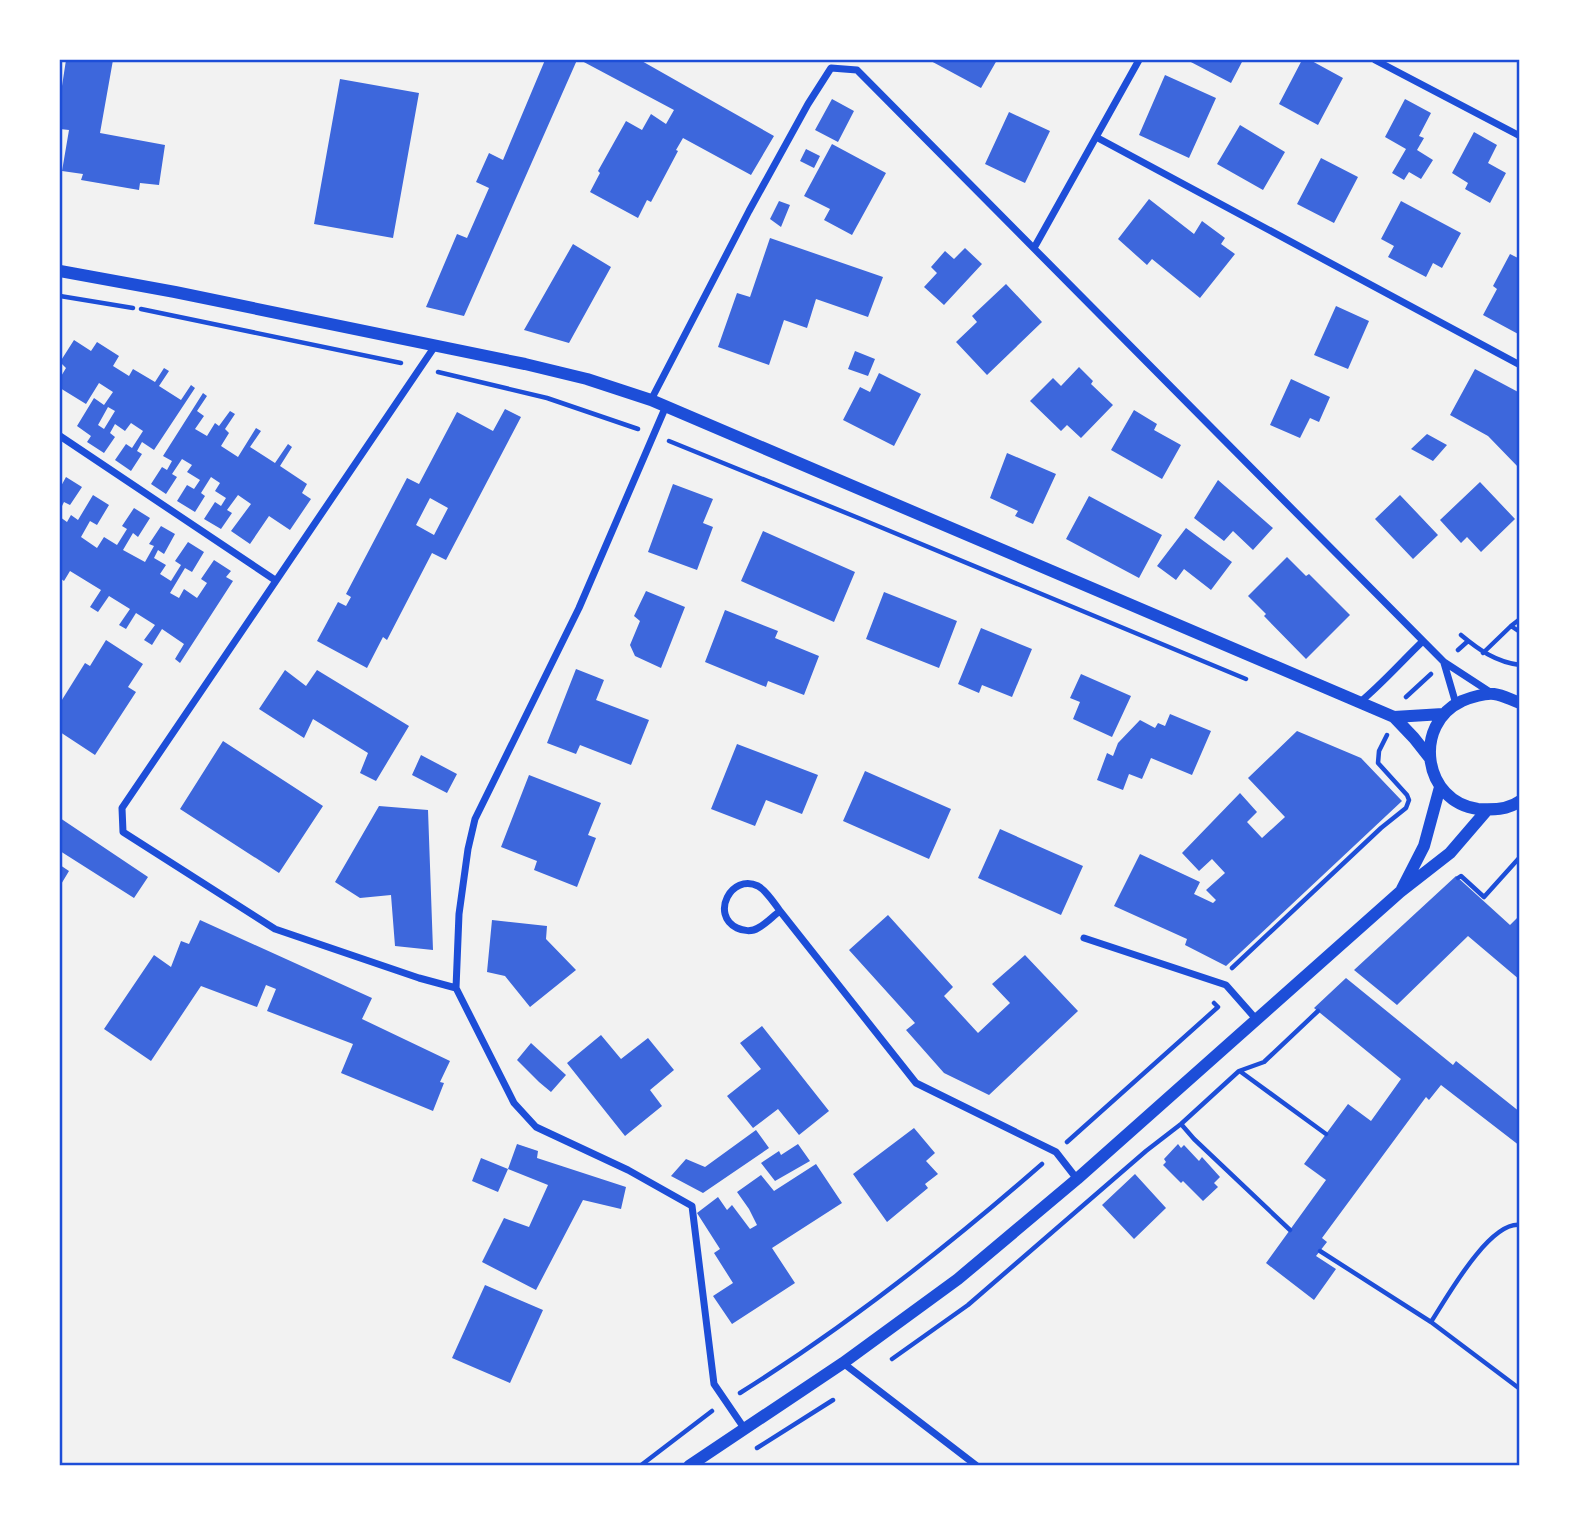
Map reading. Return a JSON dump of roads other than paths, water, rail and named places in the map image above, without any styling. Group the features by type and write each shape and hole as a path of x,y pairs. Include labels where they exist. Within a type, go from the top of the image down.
{"street":[{"path":"1034,248 1139,60"},
{"path":"1375,60 1520,136"},
{"path":"651,400 807,104 831,68 857,70 1444,662 1493,694 1520,703"},
{"path":"1096,137 1520,365"},
{"path":"60,271 557,371 651,400 1394,717 1429,757"},
{"path":"435,346 122,808 123,832 275,929 456,988"},
{"path":"666,406 579,608 475,819 468,849 460,914 456,988 514,1103 536,1127 628,1170 692,1206 714,1384 744,1428"},
{"path":"60,436 275,580"},
{"path":"1359,703 1423,641"},
{"path":"1444,662 1456,704"},
{"path":"1493,694 1474,696 1456,704 1443,714 1430,742 1429,757 1440,787 1453,799 1469,807 1488,810 1502,809 1518,803"},
{"path":"1394,717 1443,714"},
{"path":"1400,892 1424,846 1440,787"},
{"path":"689,1465 843,1363 958,1279 1077,1179 1400,892 1450,853 1488,810"},
{"path":"780,911 759,928 750,931 731,925 724,906 726,897 739,885 757,886 764,891 780,911 916,1083 1056,1152 1077,1179"},
{"path":"1084,938 1226,985 1256,1018"},
{"path":"843,1363 977,1465"}]}
